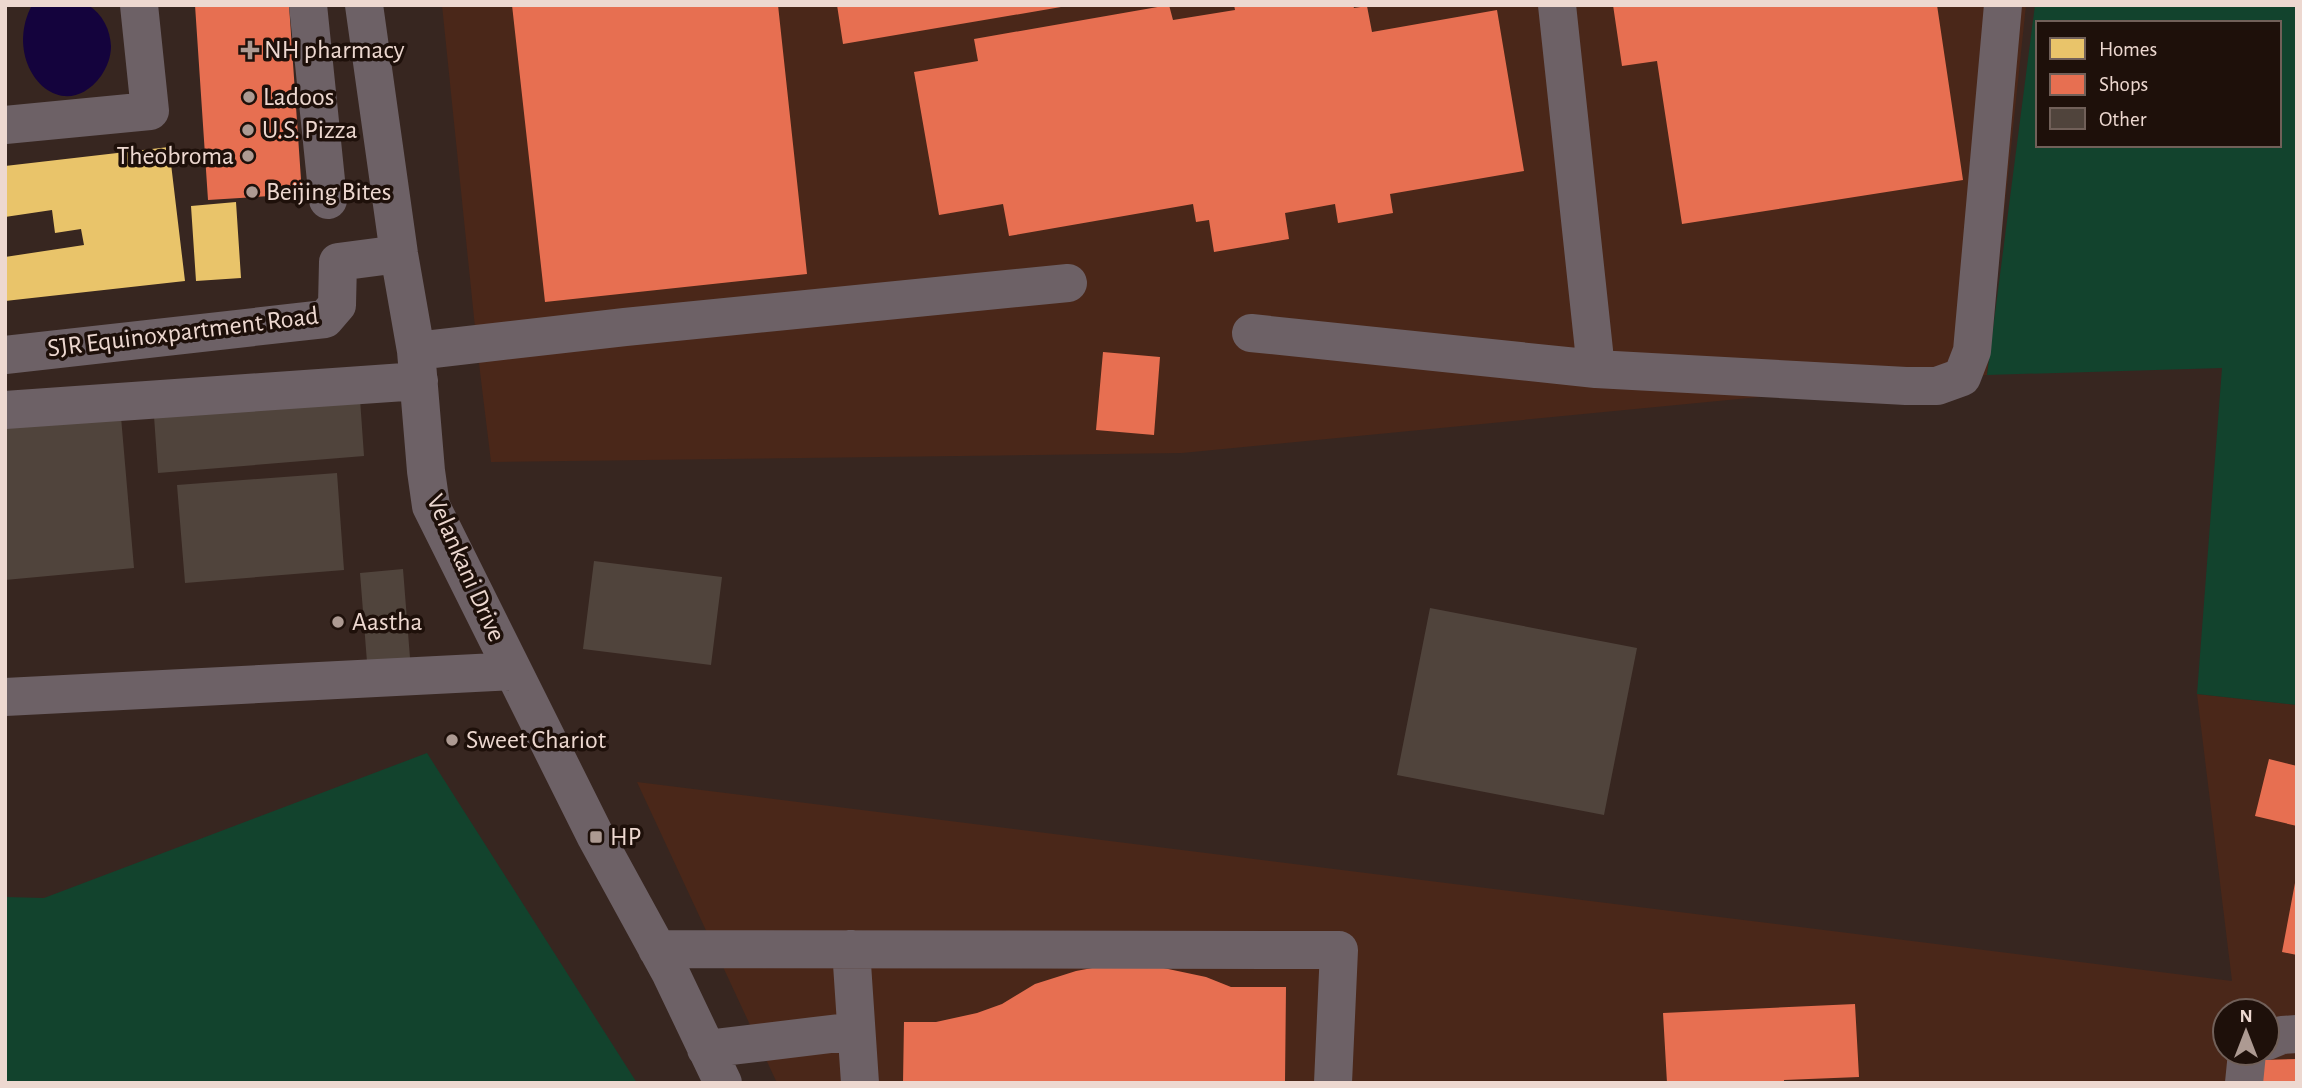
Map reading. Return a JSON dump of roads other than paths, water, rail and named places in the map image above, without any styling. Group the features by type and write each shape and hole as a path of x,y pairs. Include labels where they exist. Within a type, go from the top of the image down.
{"street":[{"path":"5,125 150,111 139,5"},
{"path":"308,5 328,200"},
{"name":"Velankani Drive","path":"364,5 399,254 418,366 431,506 596,837 657,949 723,1083"},
{"path":"1557,5 1596,369"},
{"path":"1251,333 1596,369 1906,386 1937,386 1962,377 1972,351 2003,5"},
{"path":"324,151 385,145"},
{"name":"SJR Equinoxpartment Road","path":"5,355 325,319 337,305 338,262 399,254"},
{"path":"5,410 418,366 625,327 1068,283"},
{"path":"5,697 513,671"},
{"path":"657,949 1339,950 1333,1083"},
{"path":"851,949 860,1083"},
{"path":"706,1049 856,1031"}],"place":[{"name":"NH pharmacy","path":"250,50"},
{"name":"Ladoos","path":"249,97"},
{"name":"U.S. Pizza","path":"248,130"},
{"name":"Theobroma","path":"248,156"},
{"name":"Beijing Bites","path":"252,192"},
{"name":"Aastha","path":"338,622"},
{"name":"Sweet Chariot","path":"452,740"},
{"name":"HP","path":"596,837"}]}
